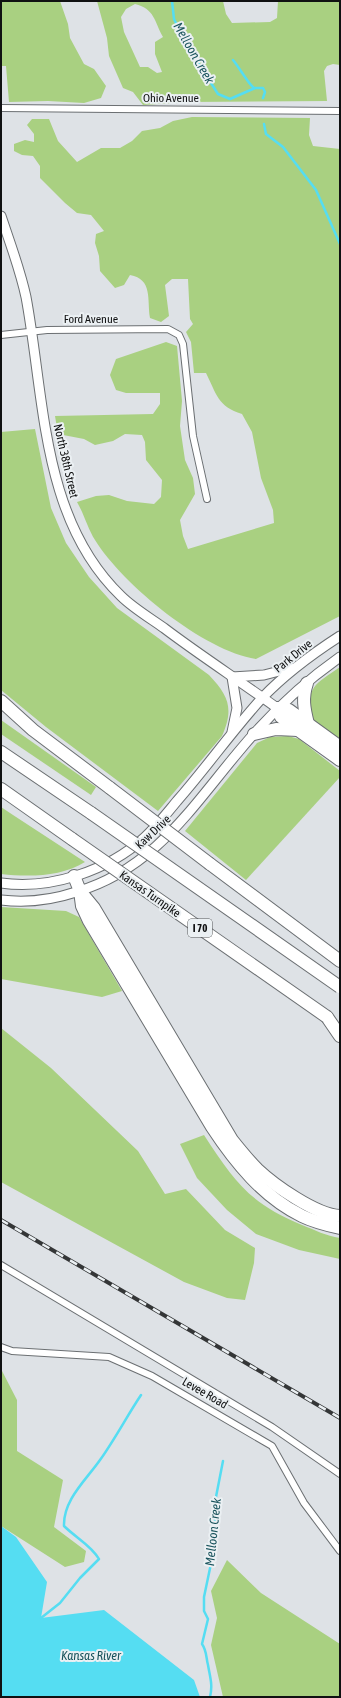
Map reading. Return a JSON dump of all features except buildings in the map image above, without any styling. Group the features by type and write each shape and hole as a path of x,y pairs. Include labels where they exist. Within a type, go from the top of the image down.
{"highway":[{"path":"303,727 303,695 307,683"},
{"path":"1,701 33,730"},
{"path":"277,708 289,710 303,727 318,738 340,760"},
{"path":"1,710 33,730 340,960"},
{"path":"254,734 276,729 303,727"},
{"path":"318,738 340,747"},
{"name":"I 70","path":"1,752 340,987"},
{"name":"Kansas Turnpike","path":"1,789 340,1025"},
{"path":"74,876 80,891 82,906 94,918 193,1085 231,1155 248,1175 284,1206 302,1216 340,1228"},
{"path":"327,1017 340,1036"},
{"path":"193,1085 232,1140 256,1168 296,1198 321,1211 340,1216"}],"main road":[{"name":"North 38th Street","path":"1,216 17,264 25,296 49,447 60,497 78,540 99,571 121,596 277,708"},
{"name":"Park Drive","path":"263,698 294,667 340,636"},
{"path":"277,708 340,657"},
{"path":"232,735 237,708 232,677 264,675 294,667"},
{"name":"Kaw Drive","path":"1,883 41,883 74,876 102,866 122,854 145,837 194,782 263,698"},
{"name":"Kaw Drive","path":"1,900 44,900 101,884 120,874 156,848 180,824 277,708"}],"street":[{"name":"Ohio Avenue","path":"1,108 340,111"},
{"name":"Ford Avenue","path":"1,335 31,333 47,330 168,329 179,335 183,344 193,436 207,499"},
{"path":"1,1265 272,1427 340,1474"},
{"name":"Levee Road","path":"1,1347 12,1351 109,1357 152,1376 260,1438 272,1446 304,1503 340,1551"}],"green space":[{"path":"1,1 60,1 68,24 70,38 84,64 94,69 106,86 101,98 84,103 48,101 9,102 6,66 1,66"},
{"path":"97,1 223,1 226,14 232,23 270,22 277,18 278,1 340,1 340,65 333,64 327,66 324,71 327,101 188,102 143,105 133,92 123,88 109,56 107,38","holes":["135,4 142,6 153,16 163,37 155,42 155,54 162,72 157,73 148,67 140,67 124,32 121,17 126,9"]},
{"path":"192,117 310,118 309,135 313,146 340,149 340,616 256,659 235,653 213,643 190,630 166,613 125,576 108,558 95,540 77,502 96,496 109,495 127,501 154,504 161,497 162,480 146,460 145,442 142,435 125,434 113,441 95,445 84,439 58,434 55,416 153,414 160,404 160,393 126,393 116,390 110,375 116,359 166,342 177,346 182,401 180,426 185,460 193,478 195,494 180,520 183,536 188,549 274,523 273,510 261,478 252,432 242,414 228,407 215,393 206,373 194,373 191,342 186,332 193,324 190,319 188,279 172,279 165,285 169,316 161,322 150,318 148,291 142,281 137,277 130,275 124,285 115,288 100,271 99,256 95,243 96,234 104,231 91,215 77,213 40,178 40,166 33,156 22,155 14,151 14,144 25,140 34,142 34,134 27,125 32,119 49,119 58,141 77,162 101,148 120,148 132,141 142,131 160,128 173,121"},
{"path":"35,429 51,508 66,543 89,577 117,608 209,675 221,690 228,703 228,718 222,736 158,811 46,727 1,690 1,432"},
{"path":"340,667 340,740 312,719 310,699 314,687"},
{"path":"1,720 96,787 91,795 1,734"},
{"path":"288,736 299,739 340,771 340,777 246,880 185,831 257,743 270,737"},
{"path":"1,807 85,862 66,871 44,875 23,876 1,874"},
{"path":"1,907 66,911 79,917 122,991 102,997 1,979"},
{"path":"1,1028 51,1068 138,1151 165,1194 186,1189 225,1230 255,1248 254,1263 245,1300 227,1298 184,1282 1,1182"},
{"path":"204,1135 234,1178 256,1199 284,1217 321,1233 340,1238 340,1259 299,1250 256,1234 227,1210 197,1178 180,1144"},
{"path":"1,1369 17,1400 17,1451 63,1480 54,1527 86,1551 84,1562 65,1567 1,1526"},
{"path":"227,1560 261,1593 340,1644 340,1697 223,1697 211,1645 217,1618 211,1591"}],"water":[{"name":"Kansas River","path":"1,1526 16,1537 47,1582 41,1618 104,1610 194,1680 200,1697 1,1697"}],"waterway":[{"name":"Melloon Creek","path":"172,1 174,19 186,44 218,94 230,99 255,88 263,88 265,92 263,98"},
{"path":"233,60 254,88"},
{"name":"Melloon Creek","path":"264,124 266,134 283,147 316,190 340,244"},
{"path":"42,1621 41,1618 60,1603 80,1578 99,1559 88,1546 64,1526 67,1508 76,1491 105,1452 141,1395"},
{"name":"Melloon Creek","path":"210,1697 211,1681 206,1652 202,1644 208,1619 204,1611 204,1597 213,1554 215,1534 215,1502 223,1461"}],"railway":[{"path":"1,1220 340,1418"}]}
